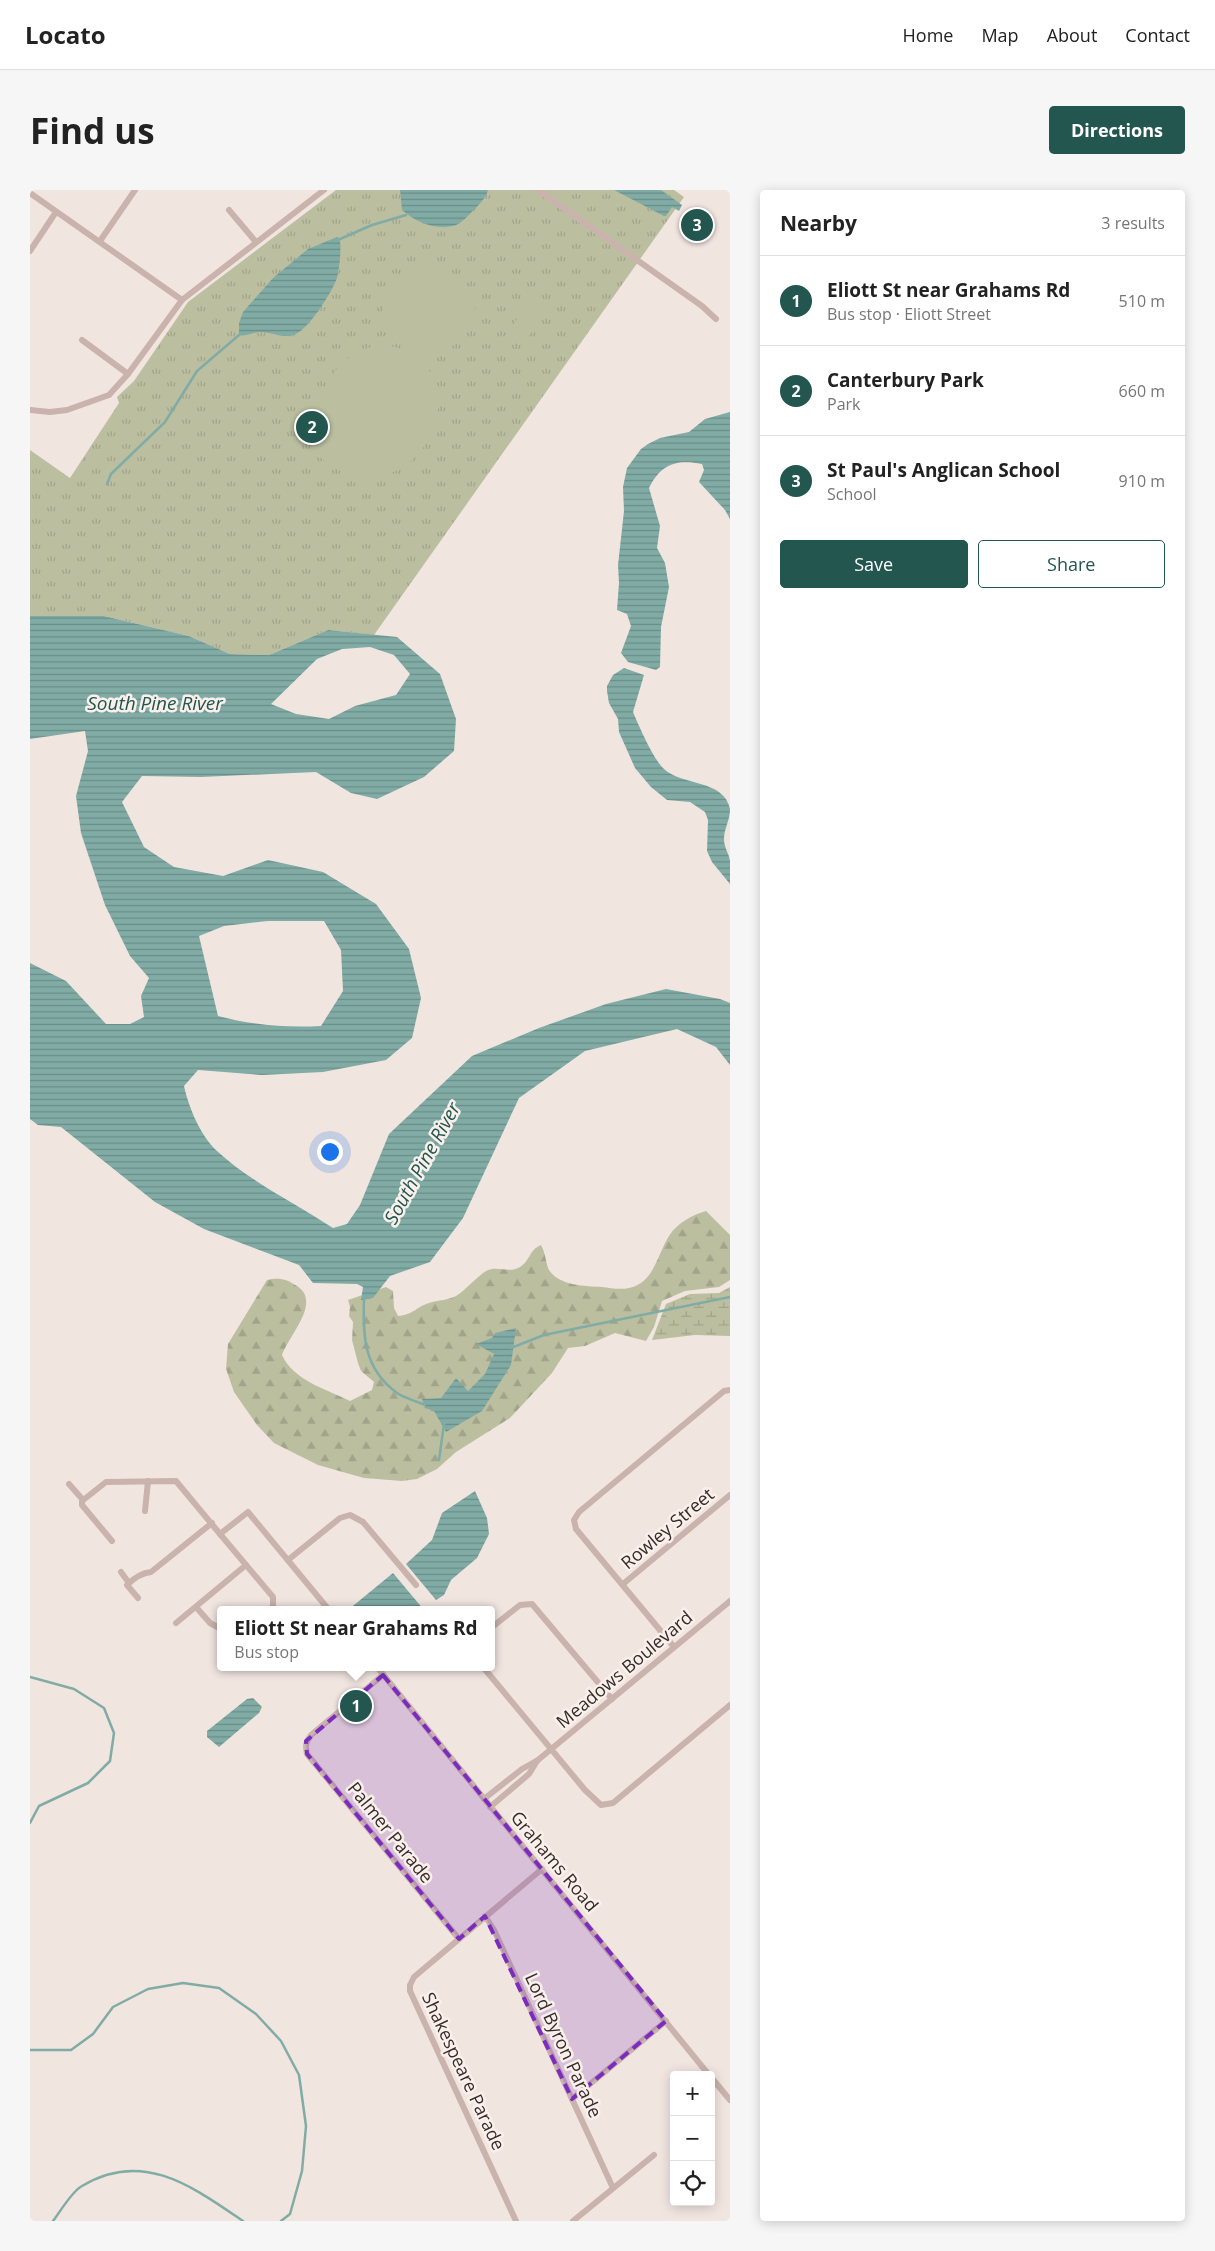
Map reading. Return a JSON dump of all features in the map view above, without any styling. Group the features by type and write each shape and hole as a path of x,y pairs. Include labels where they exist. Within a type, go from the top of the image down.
{"street":[{"path":"100,241 135,190"},
{"path":"30,410 50,412 84,406 109,395 128,374 182,300 324,190"},
{"path":"538,190 630,254 708,311 716,320"},
{"path":"35,193 56,212 182,300"},
{"path":"228,210 256,242"},
{"path":"30,251 56,212"},
{"path":"82,340 128,374"},
{"path":"674,1647 576,1529 574,1525 575,1516 719,1395 730,1390"},
{"path":"145,1511 148,1481"},
{"path":"83,1500 106,1482 176,1482 273,1597 273,1606"},
{"path":"69,1484 83,1500 82,1505 112,1541"},
{"name":"Rowley Street","path":"623,1584 730,1495"},
{"path":"220,1534 248,1512 326,1606"},
{"path":"288,1560 340,1518 350,1515 363,1522 416,1585"},
{"path":"138,1598 129,1589 127,1585 129,1582 143,1572 152,1572 212,1523"},
{"path":"176,1623 246,1565"},
{"path":"121,1572 129,1582"},
{"name":"Meadows Boulevard","path":"484,1799 522,1769 538,1760 730,1601"},
{"path":"495,1625 520,1604 532,1604 612,1699"},
{"path":"196,1607 210,1623 217,1627"},
{"name":"Grahams Road","path":"380,1671 706,2071"},
{"path":"486,1671 596,1802 608,1805 730,1706"},
{"name":"Palmer Parade","path":"383,1675 311,1735 306,1742 307,1754 459,1939"},
{"name":"Meadows Boulevard","path":"490,1807 529,1774 538,1760"},
{"name":"Shakespeare Parade","path":"516,2221 410,1991 410,1986 414,1976 542,1869"},
{"name":"Lord Byron Parade","path":"485,1916 494,1930 613,2188"},
{"path":"572,2099 666,2021"},
{"name":"Grahams Road","path":"715,2081 729,2095"},
{"path":"573,2221 654,2155"}],"highlighted area":[{"path":"383,1675 666,2021 572,2099 485,1916 459,1939 307,1754 306,1741"}],"green space":[{"path":"336,190 674,190 684,197 374,635 328,630 269,655 230,654 189,636 104,616 30,616 30,450 70,478 119,403 117,397 134,381 188,302"},
{"path":"419,264 436,266 451,272 467,286 475,301 473,318 463,337 446,350 436,353 416,352 406,347 389,331 383,320 386,298 394,284 402,274"},
{"path":"530,301 546,314 527,338 512,326"},
{"path":"377,344 411,354 431,374 438,399 434,427 420,452 398,470 370,477 336,469 323,460 315,447 313,433 318,401 334,373 351,356"},
{"path":"706,1211 730,1235 730,1280 719,1287 685,1291 662,1301 654,1327 646,1341 615,1333 585,1346 568,1348 552,1373 510,1418 456,1452 437,1469 417,1479 402,1481 364,1478 318,1465 274,1443 257,1425 234,1392 226,1369 228,1344 267,1280 283,1279 290,1282 304,1293 306,1301 302,1319 282,1355 287,1364 311,1383 350,1401 372,1390 374,1382 361,1371 358,1363 352,1340 353,1322 349,1316 350,1307 348,1300 386,1287 393,1291 394,1308 398,1316 411,1313 429,1303 456,1296 490,1269 512,1270 520,1267 534,1250 541,1245 549,1270 559,1279 581,1285 619,1289 629,1288 637,1285 649,1274 669,1236 676,1227 690,1217"},
{"path":"730,1287 730,1336 695,1335 652,1340 666,1304 690,1294 719,1293"}],"water":[{"path":"400,190 488,190 483,200 465,219 453,226 439,227 419,221 402,210"},
{"path":"614,190 661,190 682,205 679,211 672,207 664,216"},
{"path":"337,237 340,239 340,264 337,278 326,300 302,330 291,336 263,332 244,336 239,335 239,323 243,312 273,278 308,249"},
{"path":"730,412 730,519 725,510 699,482 704,470 702,464 684,462 670,465 659,473 649,488 660,526 657,548 665,563 669,587 661,627 660,667 656,670 628,662 621,653 631,626 627,614 617,610 618,565 624,511 623,487 627,468 641,449 648,444 660,438 689,432 705,419"},
{"name":"South Pine River","path":"30,616 104,616 189,636 230,654 269,655 328,630 397,637 440,674 456,719 454,751 424,777 377,799 351,793 316,772 201,777 142,776 122,802 144,847 174,867 223,876 268,860 323,872 376,904 409,949 421,998 412,1038 386,1060 323,1072 262,1075 198,1070 184,1086 196,1121 205,1137 217,1151 258,1182 333,1228 347,1224 360,1205 389,1134 472,1056 539,1028 606,1004 666,989 720,999 730,1003 730,1065 716,1047 677,1029 585,1051 519,1098 463,1218 430,1262 390,1276 373,1298 361,1300 363,1287 357,1284 313,1283 299,1265 204,1229 155,1202 61,1127 38,1125 30,1119 30,963 66,981 106,1024 130,1024 144,1017 141,996 149,978 130,956 105,905 81,833 76,796 88,751 85,731 30,739","holes":["370,647 394,655 410,674 396,695 355,706 329,719 296,714 271,704 317,659 342,649","268,921 324,921 341,950 343,991 321,1026 269,1025 218,1016 199,936 224,926"]},
{"path":"624,668 644,675 633,712 655,758 664,769 672,774 720,792 726,799 730,809 724,839 730,861 730,884 712,862 707,851 708,820 705,812 690,802 667,800 651,787 635,768 619,732 618,719 609,703 607,691 607,686 613,675"},
{"path":"516,1328 511,1365 482,1411 446,1432 434,1411 425,1408 422,1399 441,1398 456,1378 468,1391 485,1374 494,1354 476,1344 492,1338 495,1333"},
{"path":"475,1491 487,1518 489,1534 477,1558 451,1580 444,1595 436,1600 406,1564 432,1540 442,1513"},
{"path":"393,1573 421,1606 353,1606"},
{"path":"253,1698 262,1707 259,1713 219,1747 207,1737 207,1731 247,1699"}],"waterway":[{"path":"340,239 372,225 406,215"},
{"path":"107,484 111,474 165,422 197,371 239,335"},
{"path":"511,1348 544,1335 730,1297"},
{"path":"364,1298 364,1325 367,1350 377,1373 397,1393 425,1405"},
{"path":"439,1460 444,1424"},
{"path":"30,1677 74,1689 104,1708 114,1733 110,1761 88,1783 39,1806 30,1823"},
{"path":"30,2050 71,2050 93,2034 113,2007 148,1989 183,1983 219,1988 256,2014 281,2041 299,2075 306,2126 302,2171 290,2214 281,2221"},
{"path":"53,2221 70,2197 82,2186 104,2175 126,2171 147,2172 167,2177 186,2185 243,2221"}],"place":[{"name":"St Paul's Anglican School","path":"697,225"},
{"name":"Canterbury Park","path":"312,427"},
{"name":"Eliott St near Grahams Rd","path":"356,1706"}]}
